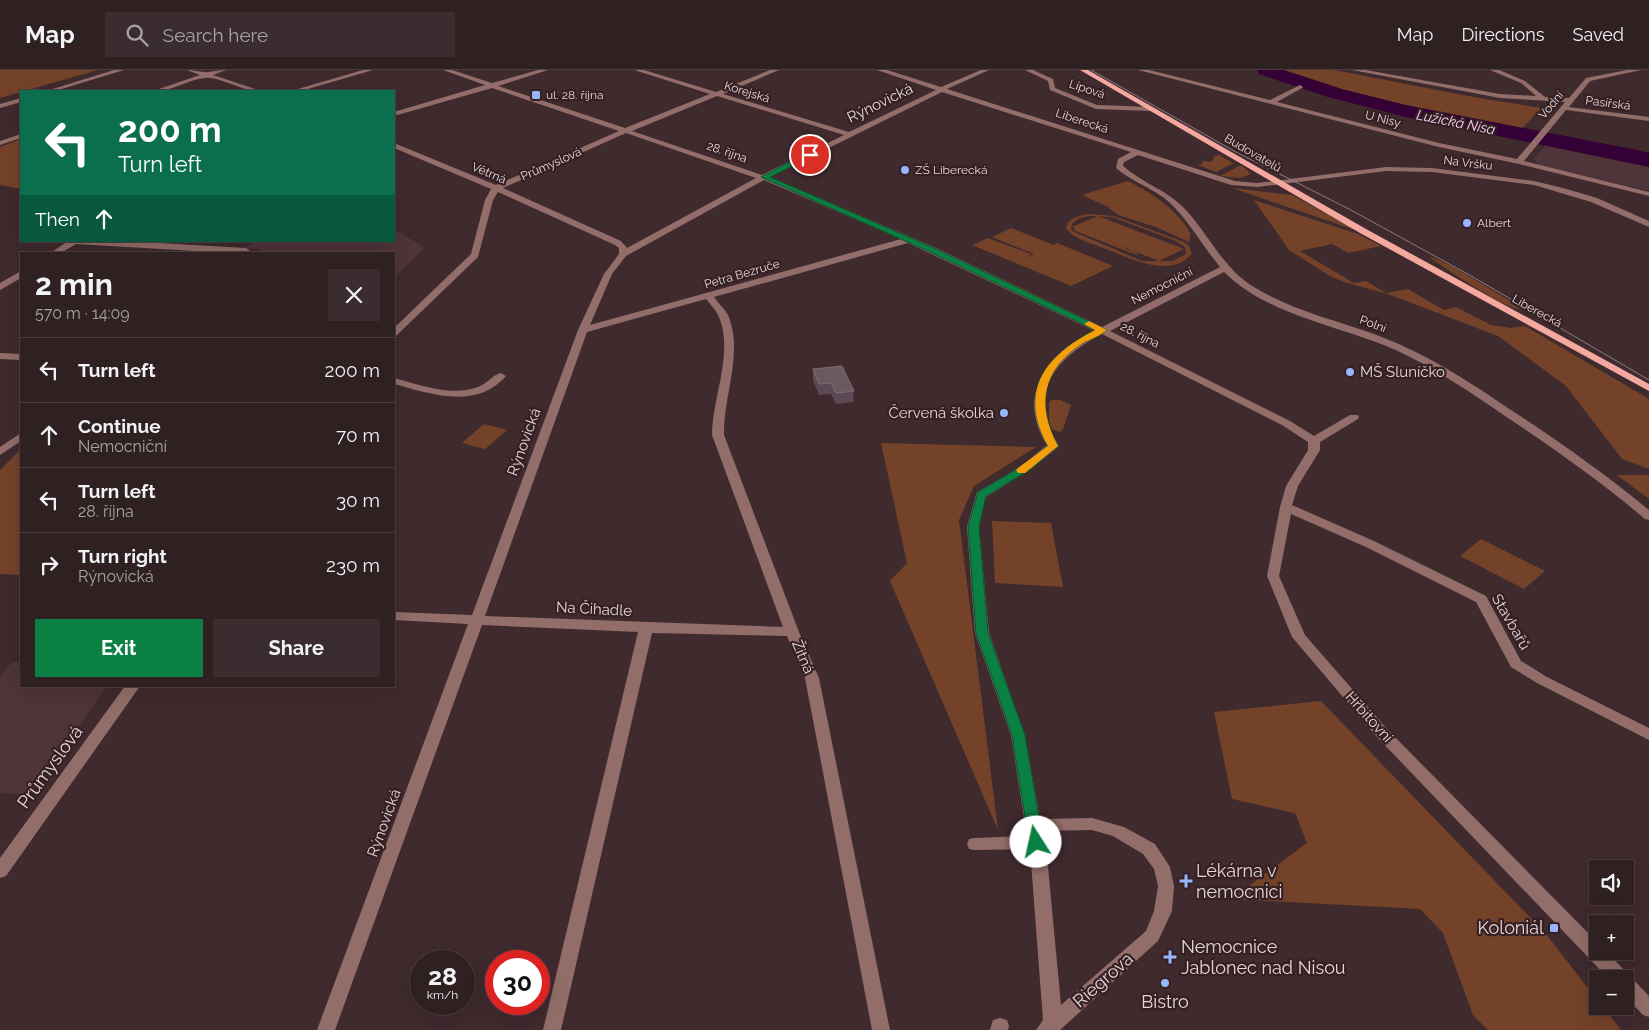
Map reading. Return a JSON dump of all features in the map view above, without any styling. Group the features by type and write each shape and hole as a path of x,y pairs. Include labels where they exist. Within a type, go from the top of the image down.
{"main road":[{"name":"Budovatelů","path":"1083,70 1412,257"},
{"name":"Liberecká","path":"1412,257 1649,388"}],"street":[{"path":"52,90 121,70"},
{"path":"190,70 255,90"},
{"path":"159,90 223,70"},
{"path":"298,90 370,70"},
{"name":"28. října","path":"446,70 764,177 908,240 1102,330 1286,423 1314,441"},
{"path":"395,114 545,70"},
{"name":"Korejská","path":"637,70 851,135"},
{"name":"Průmyslová","path":"496,188 624,131 776,70"},
{"name":"Liberecká","path":"880,70 1234,183 1257,185 1278,182"},
{"name":"Rýnovická","path":"326,1030 583,330 608,274 623,254 764,177 986,70"},
{"name":"Lípová","path":"1028,70 1051,80 1052,89 1096,107 1151,109"},
{"name":"U Nisy","path":"1141,70 1439,145 1519,162 1649,194"},
{"path":"1355,70 1500,96 1544,100 1571,100"},
{"path":"1493,70 1523,82 1544,100"},
{"name":"Vodní","path":"1519,162 1588,79 1638,70"},
{"path":"1270,103 1300,86"},
{"path":"0,106 20,100"},
{"name":"Pasířská","path":"1564,108 1649,119"},
{"path":"0,143 20,136"},
{"name":"Větrná","path":"395,145 618,243 623,247 623,254"},
{"name":"Polní","path":"1138,152 1121,162 1119,166 1131,176 1169,198 1193,223 1224,268 1250,289 1274,301 1397,347 1422,360 1491,402 1579,461 1610,483 1649,516"},
{"name":"Na Vršku","path":"1278,182 1386,169 1432,170 1534,183 1563,190 1594,200 1649,224"},
{"path":"395,332 413,320 475,255 488,200 496,188"},
{"name":"Petra Bezruče","path":"583,330 709,297 908,240"},
{"path":"56,252 72,242"},
{"path":"91,242 245,252"},
{"name":"Nemocniční","path":"1050,369 1061,357 1080,342 1224,268"},
{"path":"0,287 20,275"},
{"name":"Žitná","path":"709,297 723,316 727,336 728,354 717,421 718,435 792,632 812,678 881,1030"},
{"path":"1049,1027 1039,856 1018,735 982,633 973,527 981,494 1027,467 1053,446 1043,428 1040,404 1042,391 1050,369 1059,367 1072,356 1080,346 1080,342"},
{"path":"0,356 20,357"},
{"path":"395,380 437,392 462,394 483,389 501,376"},
{"path":"1314,441 1354,417"},
{"path":"0,452 20,437"},
{"name":"Hřbitovní","path":"1314,441 1314,450 1292,486 1286,507 1273,576 1299,637 1382,733 1612,970"},
{"name":"Stavbařů","path":"1286,507 1370,544 1481,599 1516,664 1542,680 1649,735"},
{"name":"Na Čihadle","path":"395,616 476,618 646,628 792,632"},
{"path":"552,1030 646,628"},
{"name":"Průmyslová","path":"0,871 132,687"},
{"name":"Riegrova","path":"1033,825 1092,824 1118,831 1148,849 1162,867 1166,886 1163,911 1152,936 1049,1027"},
{"path":"975,844 1036,842"},
{"path":"1634,993 1649,1009"}],"shaded area":[{"path":"0,70 98,70 28,90 20,90 20,92 0,98"},
{"path":"1270,70 1334,70 1542,108 1519,131 1424,113 1362,98 1300,81"},
{"path":"20,139 20,189 0,185 0,147"},
{"path":"1549,142 1649,162 1649,191 1542,166 1533,159"},
{"path":"1219,155 1233,163 1216,172 1198,165 1202,164 1203,161 1212,162 1214,156"},
{"path":"1242,166 1251,174 1240,178 1220,176"},
{"path":"1128,181 1164,203 1179,217 1191,234 1189,242 1156,227 1118,215 1108,207 1082,195"},
{"path":"1232,188 1292,195 1354,229 1352,229"},
{"path":"1254,200 1358,234 1381,246 1348,253 1332,244 1300,251 1354,283 1366,281 1386,293 1408,289 1444,310 1456,307 1491,325 1511,328 1525,326 1649,399 1649,469 1622,459 1566,386 1498,336 1388,294 1344,282 1330,276 1289,250"},
{"path":"1087,214 1114,216 1184,242 1189,246 1192,253 1184,261 1174,265 1163,266 1150,264 1126,257 1070,233 1066,228 1069,222 1074,218","holes":["1090,216 1112,217 1176,241 1185,247 1186,254 1172,261 1142,261 1072,231 1072,224 1081,218"]},
{"path":"1098,216 1184,249 1159,261 1103,239 1139,254 1137,255 1073,230 1075,229 1072,227"},
{"path":"1011,228 1054,245 1057,243 1113,266 1071,286 972,245 988,238 1031,254 1026,258 1034,254 992,237"},
{"path":"395,231 425,248 395,277 395,252 257,252 261,249 244,248 253,242 395,242"},
{"path":"1429,257 1461,271 1525,310 1516,309 1491,297"},
{"path":"1051,400 1060,400 1071,405 1063,429 1060,432 1052,429 1049,421 1049,403"},
{"path":"484,424 507,430 485,449 462,443"},
{"path":"881,443 1036,447 974,486 959,520 998,830 890,581 907,563"},
{"path":"20,450 20,575 0,574 0,470"},
{"path":"1617,475 1649,475 1649,499"},
{"path":"992,521 1051,523 1063,587 995,583"},
{"path":"1481,539 1545,571 1524,589 1460,556"},
{"path":"12,662 20,662 20,687 106,687 30,795 0,793 0,677"},
{"path":"1321,701 1546,934 1589,990 1589,1015 1610,1015 1621,1030 1488,1030 1473,1015 1443,933 1420,909 1231,899 1307,843 1295,813 1232,799 1214,712"}],"building":[{"path":"842,366 854,391 836,393 831,383 819,384 813,369"}],"waterway":[{"name":"Lužická Nisa","path":"1266,70 1335,93 1406,111 1612,151 1649,160"}],"tram line":[{"path":"1091,70 1234,151 1349,209 1473,277 1649,380"}],"slow traffic":[{"path":"1021,470 1053,446 1043,428 1040,404 1042,391 1050,369 1061,357 1080,342 1102,330 1089,324"}],"place":[{"name":"ul. 28. října","path":"536,95"},
{"name":"ZŠ Liberecká","path":"905,170"},
{"name":"Albert","path":"1467,223"},
{"name":"MŠ Sluníčko","path":"1350,372"},
{"name":"Červená školka","path":"1004,413"},
{"name":"Lékárna v nemocnici","path":"1186,881"},
{"name":"Koloniál","path":"1554,928"},
{"name":"Nemocnice Jablonec nad Nisou","path":"1170,957"},
{"name":"Bistro","path":"1165,983"}],"route":[{"path":"810,155 764,177 933,250 1102,330 1080,342 1061,357 1049,371 1040,404 1043,428 1053,446 1027,467 981,494 973,527 982,633 1018,735 1036,842"}]}
